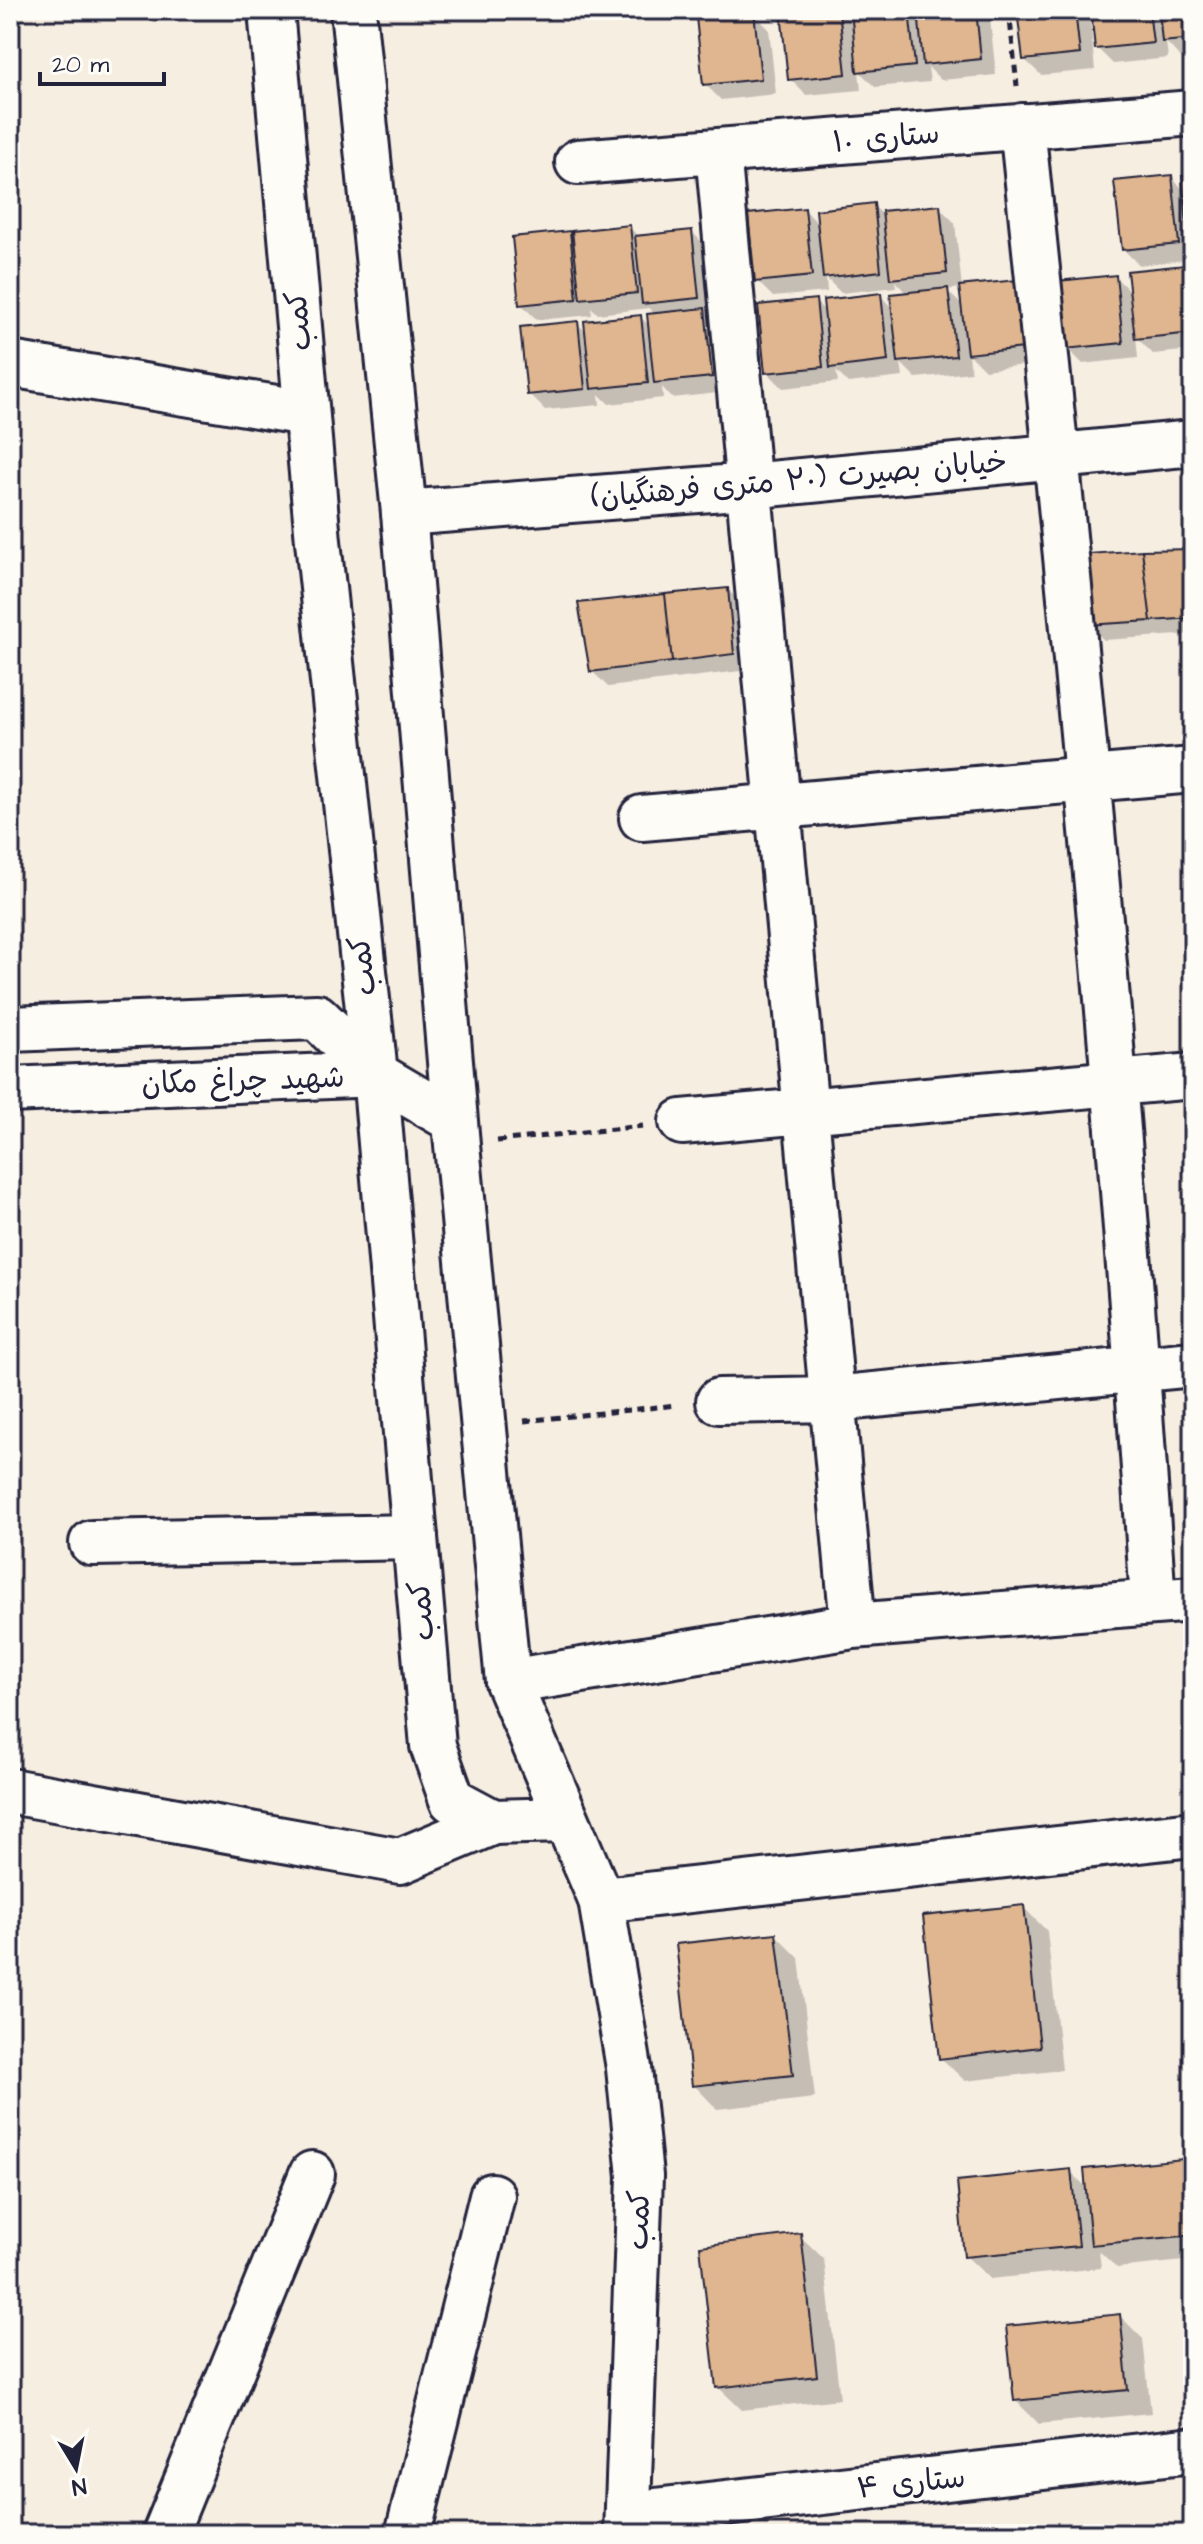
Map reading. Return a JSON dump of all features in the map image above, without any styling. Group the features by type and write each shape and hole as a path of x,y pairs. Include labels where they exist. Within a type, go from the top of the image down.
{"street":[{"name":"کمب","path":"271,10 306,413 375,1074 433,1746 452,1800 493,1822 565,1820"},
{"name":"کمب","path":"353,10 404,513 456,1133 508,1682 601,1900 629,2068 640,2176 628,2524"},
{"name":"ستاری ۱۰","path":"578,162 1193,113"},
{"path":"508,1682 853,1626 1173,1600 1138,1369 1057,456 1022,126"},
{"path":"718,151 853,1626"},
{"path":"10,364 306,413"},
{"name":"خیابان بصیرت (۲۰ متری فرهنگیان)","path":"404,513 749,486 1193,443"},
{"path":"642,818 1193,770"},
{"name":"شهید چراغ مکان","path":"13,1029 317,1017 375,1074"},
{"path":"13,1029 13,1090"},
{"path":"375,1074 456,1133"},
{"name":"شهید چراغ مکان","path":"13,1090 375,1074"},
{"path":"682,1122 806,1108 1193,1076"},
{"path":"719,1401 833,1399 1193,1364"},
{"path":"92,1543 415,1537"},
{"path":"10,1791 400,1861 493,1822"},
{"path":"601,1900 1193,1834"},
{"path":"165,2534 312,2174"},
{"path":"408,2534 492,2196"},
{"name":"ستاری ۴","path":"628,2524 1193,2450"}],"path":[{"path":"1009,10 1022,126"},
{"path":"456,1133 682,1122"},
{"path":"483,1425 719,1401"}],"building":[{"path":"839,10 846,74 788,80 781,12"},
{"path":"851,10 909,10 915,66 857,72"},
{"path":"918,10 976,10 981,59 923,65"},
{"path":"1017,10 1075,10 1080,54 1023,60"},
{"path":"1091,10 1149,10 1153,43 1095,49"},
{"path":"1159,10 1193,10 1193,39 1162,42"},
{"path":"754,11 761,79 703,85 696,17"},
{"path":"1172,175 1179,244 1122,250 1114,181"},
{"path":"1193,175 1193,244 1189,244 1182,176"},
{"path":"874,203 881,271 823,278 816,210"},
{"path":"940,205 947,273 890,279 882,211"},
{"path":"805,208 812,276 755,282 748,214"},
{"path":"630,225 637,293 580,299 572,231"},
{"path":"692,230 699,298 642,304 635,236"},
{"path":"570,231 577,299 519,305 512,237"},
{"path":"1185,265 1192,333 1135,339 1127,271"},
{"path":"1116,275 1123,343 1065,349 1058,281"},
{"path":"1017,280 1024,348 967,354 959,286"},
{"path":"948,288 956,356 898,362 890,294"},
{"path":"881,293 888,361 830,368 823,300"},
{"path":"816,299 823,367 765,373 758,305"},
{"path":"705,308 712,377 654,383 647,314"},
{"path":"641,315 648,383 591,389 584,321"},
{"path":"578,321 585,389 527,395 520,327"},
{"path":"1193,549 1193,618 1151,621 1142,550"},
{"path":"1142,550 1151,621 1086,625 1076,555"},
{"path":"728,588 734,654 672,662 665,594"},
{"path":"665,594 672,662 590,672 578,603"},
{"path":"1024,1905 1040,2047 939,2059 923,1916"},
{"path":"776,1933 793,2075 692,2086 676,1944"},
{"path":"1193,2158 1193,2235 1091,2245 1084,2169"},
{"path":"1071,2169 1079,2246 964,2257 957,2181"},
{"path":"801,2233 817,2376 716,2388 700,2246"},
{"path":"1120,2314 1128,2390 1014,2401 1006,2326"}]}
